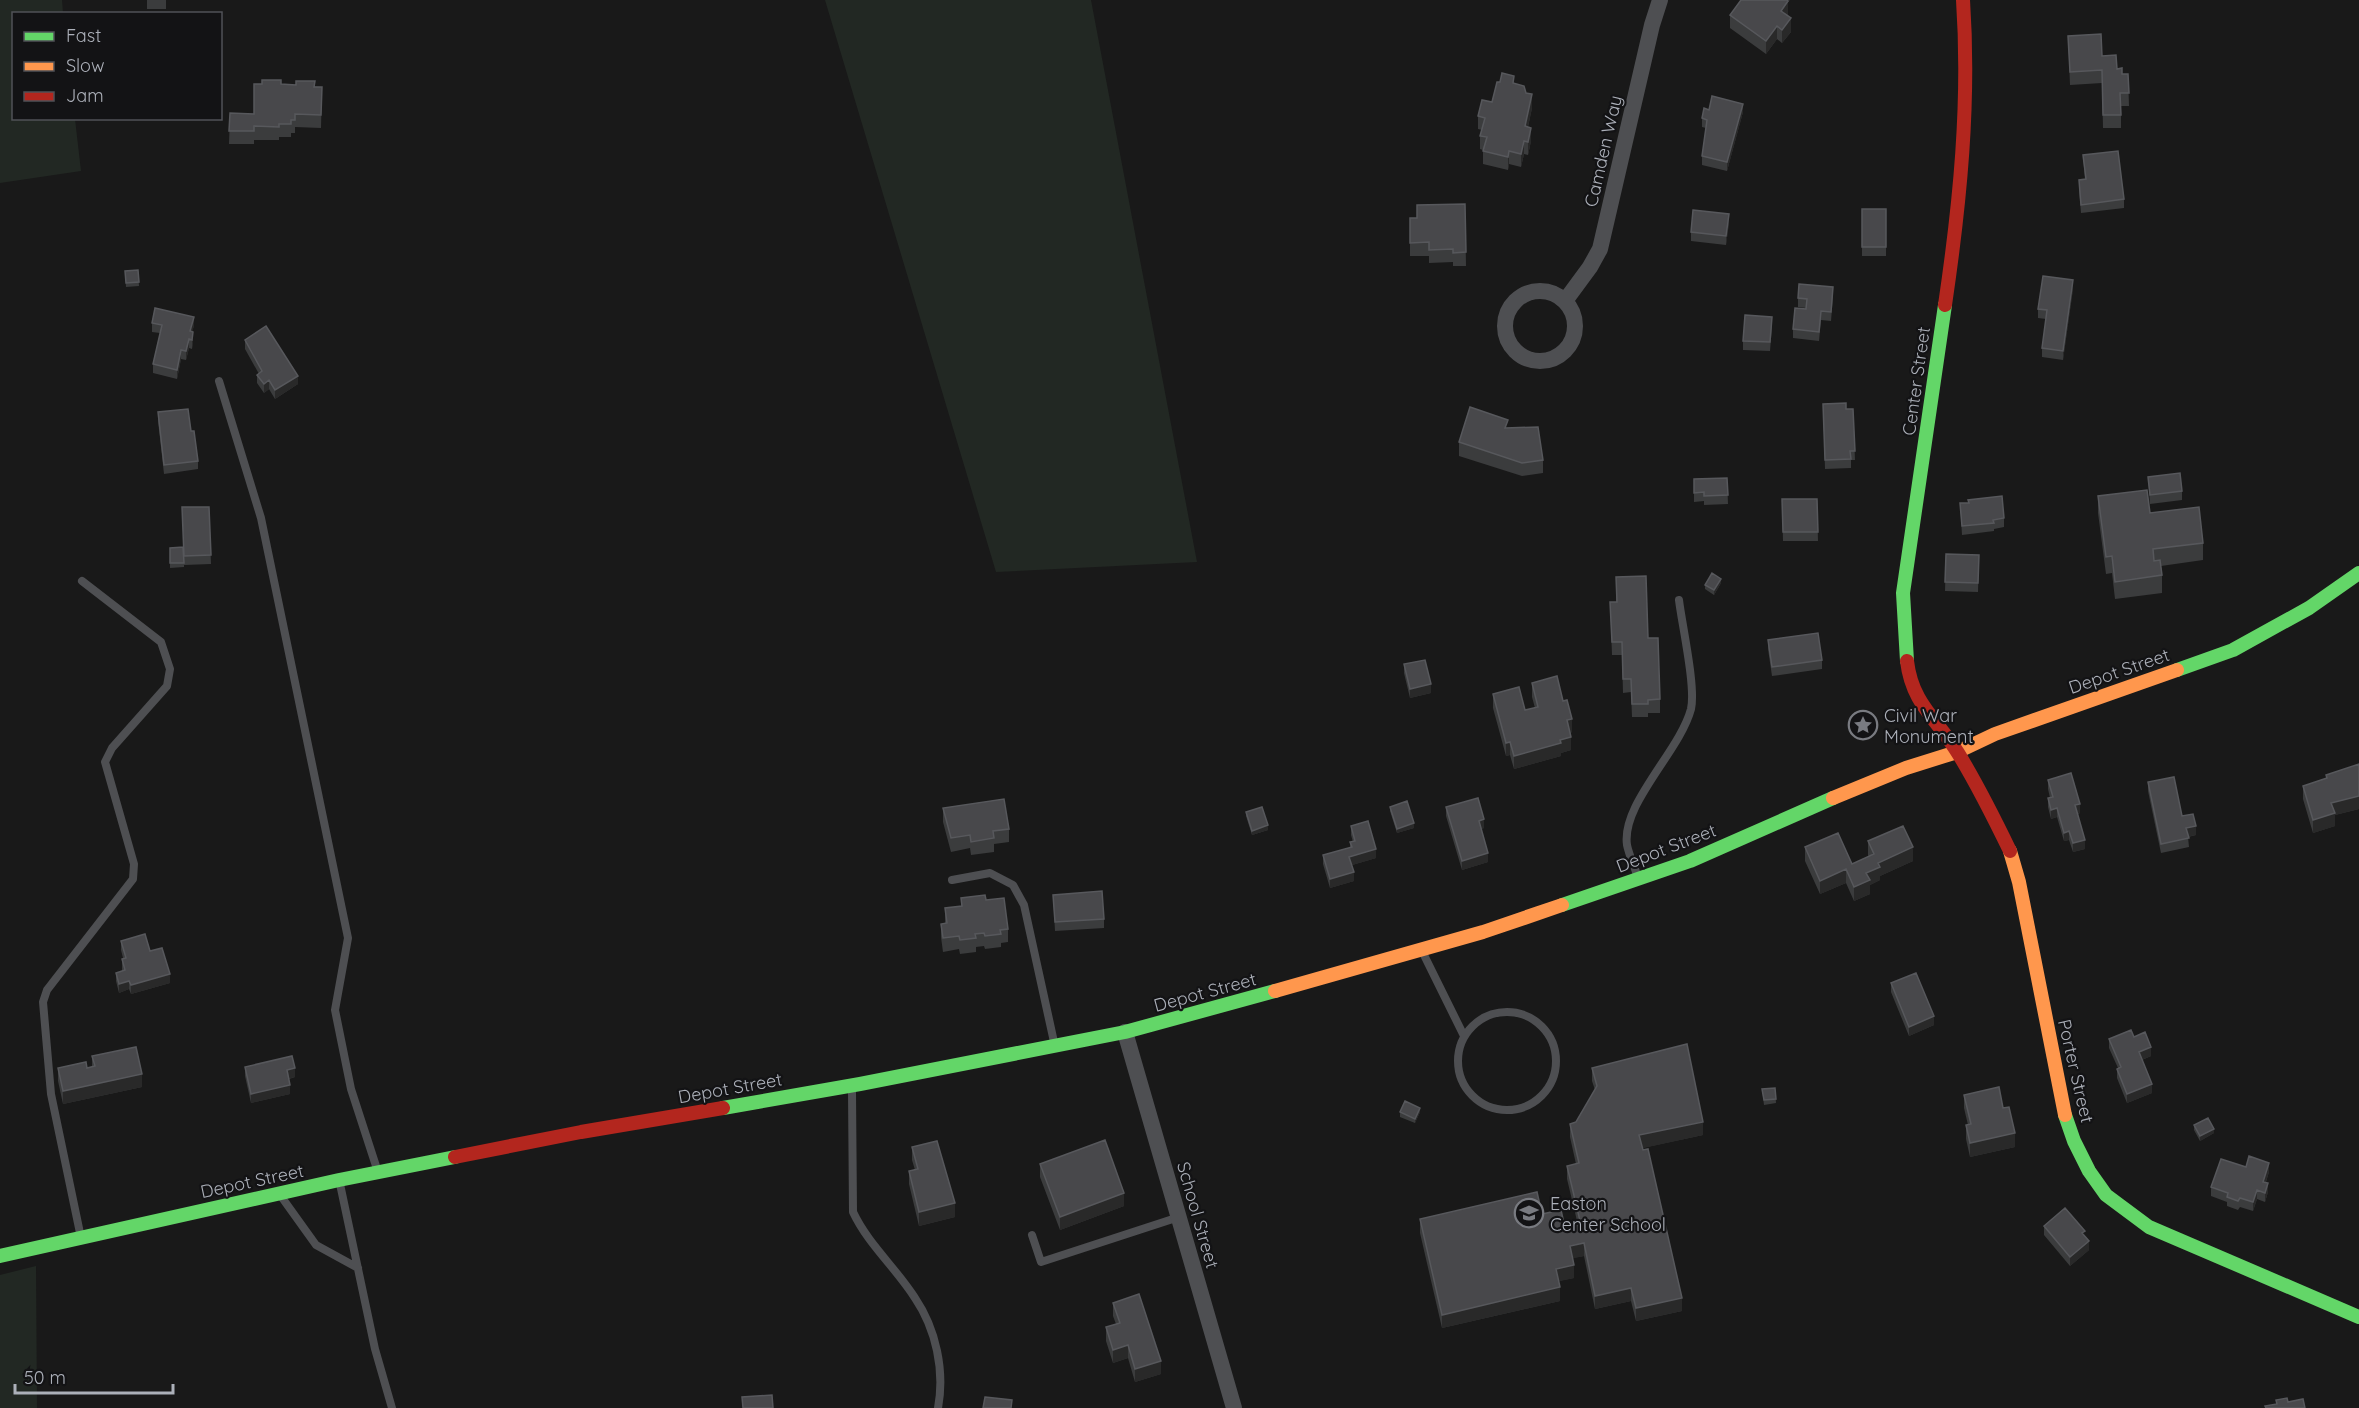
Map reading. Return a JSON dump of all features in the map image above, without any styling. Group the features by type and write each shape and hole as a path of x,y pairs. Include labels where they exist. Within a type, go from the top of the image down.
{"main road":[{"name":"Center Street","path":"1956,752 1920,703 1909,680 1906,668 1903,593 1964,165 1967,95 1963,0"},
{"name":"Depot Street","path":"0,1256 378,1172 581,1132 852,1086 1125,1032 1483,932 1690,861 1848,791 1956,752 1995,734 2232,650 2309,608 2359,573"},
{"name":"Porter Street","path":"1956,752 2010,851 2019,882 2062,1107 2081,1158 2097,1183 2119,1206 2149,1227 2359,1317"}],"street":[{"name":"Camden Way","path":"1565,301 1600,249 1652,25 1660,0"},
{"path":"1537,291 1552,293 1565,301 1573,313 1575,327 1572,341 1563,353 1550,360 1536,361 1516,352 1507,340 1504,326 1512,305 1523,295 1537,291"},
{"name":"School Street","path":"1125,1032 1234,1408"}],"lane":[{"path":"219,381 261,518 344,914 348,938 335,1010 351,1089 378,1172"},
{"path":"81,1237 51,1094 43,1002 47,990 133,879 134,864 105,762 112,748 167,686 170,669 161,642 82,580"},
{"path":"1638,878 1627,844 1631,817 1655,774 1681,735 1691,707 1691,683 1679,600"},
{"path":"952,880 990,873 1013,885 1024,905 1055,1045"},
{"path":"1422,949 1464,1036 1458,1051 1458,1068 1463,1083 1472,1096 1486,1106 1502,1110 1518,1110 1533,1103 1546,1093 1554,1078 1557,1062 1555,1046 1548,1032 1536,1020 1521,1013 1497,1013 1475,1023 1464,1036"},
{"path":"852,1086 853,1212 860,1226 916,1299 931,1331 940,1368 941,1394 938,1408"},
{"path":"339,1180 375,1349 392,1408"},
{"path":"279,1193 316,1245 358,1268"},
{"path":"1032,1235 1041,1262 1179,1217"}],"shaded area":[{"path":"0,0 62,0 63,12 12,12 12,120 75,120 81,171 0,183"},
{"path":"825,0 1091,0 1197,562 996,572"},
{"path":"36,1266 37,1408 0,1408 0,1275"}],"building":[{"path":"1741,0 1787,0 1781,11 1791,18 1782,30 1777,26 1766,41 1730,15"},
{"path":"2101,34 2102,56 2116,55 2117,69 2122,68 2122,74 2128,74 2129,93 2120,93 2121,115 2103,115 2102,70 2070,72 2068,36"},
{"path":"1502,73 1514,76 1513,83 1524,86 1526,93 1532,94 1525,126 1531,128 1528,142 1524,141 1521,154 1509,151 1508,157 1483,151 1487,137 1480,136 1485,118 1478,116 1482,100 1492,102"},
{"path":"262,80 281,80 281,84 296,85 296,81 315,81 314,87 322,87 321,115 295,114 295,120 291,120 291,124 279,124 279,127 254,126 254,131 229,131 230,113 254,114 254,84 262,84"},
{"path":"1712,96 1743,104 1727,162 1702,156 1707,120 1702,118 1704,108 1709,110"},
{"path":"2118,151 2124,199 2081,205 2079,180 2086,179 2083,155"},
{"path":"1465,204 1466,252 1453,253 1453,249 1429,250 1429,242 1410,243 1410,218 1417,218 1417,205"},
{"path":"1862,209 1886,209 1886,247 1862,247"},
{"path":"1693,210 1729,214 1726,236 1691,232"},
{"path":"138,270 139,282 126,283 125,271"},
{"path":"2043,276 2073,280 2063,351 2042,348 2047,310 2038,309"},
{"path":"1799,284 1833,287 1831,312 1821,311 1819,332 1793,329 1795,308 1806,309 1807,299 1798,298"},
{"path":"155,308 194,317 190,331 193,332 192,340 189,339 186,351 181,350 177,370 153,364 162,325 152,323"},
{"path":"1745,315 1772,317 1770,342 1743,341"},
{"path":"266,326 298,376 275,390 269,380 264,384 257,375 262,371 245,340"},
{"path":"1846,403 1846,409 1853,409 1855,451 1850,451 1851,459 1825,460 1823,404"},
{"path":"1470,407 1508,420 1505,428 1538,427 1543,460 1522,463 1459,442"},
{"path":"188,409 198,461 164,465 158,412"},
{"path":"2180,473 2182,491 2150,495 2148,477"},
{"path":"1727,478 1728,495 1704,496 1704,492 1694,493 1694,479"},
{"path":"2147,490 2150,513 2199,507 2203,543 2153,549 2154,561 2160,560 2162,575 2115,582 2112,556 2106,557 2098,496"},
{"path":"2002,496 2004,518 1993,520 1994,523 1962,526 1960,503"},
{"path":"1782,499 1817,499 1818,532 1783,532"},
{"path":"182,507 209,507 211,555 184,556"},
{"path":"183,547 184,563 170,563 170,548"},
{"path":"1946,554 1979,555 1978,583 1945,582"},
{"path":"1712,573 1721,579 1714,590 1705,585"},
{"path":"1646,576 1648,638 1658,638 1660,699 1648,700 1648,704 1632,704 1631,679 1623,679 1622,642 1612,642 1610,602 1617,602 1616,577"},
{"path":"1818,633 1822,660 1772,667 1768,640"},
{"path":"1425,660 1431,684 1410,689 1404,664"},
{"path":"1557,676 1563,701 1567,700 1572,719 1567,720 1571,737 1560,740 1561,743 1514,756 1510,742 1506,743 1493,694 1519,687 1525,710 1538,707 1532,683"},
{"path":"2359,764 2359,796 2331,803 2335,813 2313,820 2303,786 2327,778 2326,775"},
{"path":"2071,773 2080,804 2075,805 2085,840 2073,843 2069,831 2064,833 2057,808 2051,810 2048,798 2053,797 2048,780"},
{"path":"2174,777 2182,816 2193,814 2196,826 2186,828 2189,838 2161,844 2148,782"},
{"path":"1478,798 1484,819 1479,821 1488,853 1462,861 1446,807"},
{"path":"1004,799 1009,829 993,831 994,838 971,842 970,835 951,838 943,808"},
{"path":"1407,801 1414,823 1397,829 1390,807"},
{"path":"1262,807 1268,825 1252,831 1246,812"},
{"path":"1368,821 1376,849 1349,857 1354,872 1330,879 1323,855 1352,847 1350,842 1355,841 1351,826"},
{"path":"1903,826 1913,847 1878,863 1880,867 1866,873 1870,880 1854,887 1846,869 1820,881 1805,847 1838,833 1852,864 1874,854 1868,841"},
{"path":"1102,891 1104,919 1055,922 1053,895"},
{"path":"985,895 986,900 1004,898 1008,929 1000,930 1001,934 985,936 984,933 975,934 976,938 960,940 959,936 943,938 941,924 947,923 945,908 962,906 961,898"},
{"path":"145,934 150,951 162,948 170,974 131,985 129,981 119,984 116,973 125,970 122,959 126,958 121,941"},
{"path":"1916,973 1934,1016 1909,1027 1891,983"},
{"path":"2131,1030 2134,1037 2145,1032 2151,1047 2139,1052 2152,1084 2127,1094 2117,1069 2121,1067 2109,1039"},
{"path":"1687,1044 1703,1122 1639,1135 1643,1150 1648,1149 1682,1298 1636,1308 1631,1288 1595,1296 1584,1243 1570,1246 1574,1265 1556,1269 1560,1287 1442,1315 1420,1219 1537,1192 1542,1214 1561,1210 1565,1228 1581,1225 1567,1166 1579,1163 1570,1124 1576,1122 1597,1086 1592,1068"},
{"path":"136,1047 142,1074 63,1091 58,1068 86,1062 87,1068 95,1066 92,1056"},
{"path":"292,1056 295,1068 287,1070 290,1085 251,1094 245,1067"},
{"path":"1999,1087 2003,1108 2009,1107 2015,1133 1970,1143 1966,1125 1971,1124 1964,1095"},
{"path":"1775,1088 1776,1099 1764,1100 1762,1089"},
{"path":"1405,1101 1420,1108 1415,1119 1400,1112"},
{"path":"2208,1118 2214,1129 2200,1136 2194,1125"},
{"path":"1105,1140 1124,1193 1060,1217 1040,1164"},
{"path":"937,1141 955,1203 919,1212 909,1171 918,1169 912,1147"},
{"path":"2249,1156 2269,1163 2263,1182 2268,1183 2265,1193 2257,1190 2253,1202 2240,1198 2238,1201 2227,1197 2228,1193 2211,1187 2221,1159 2246,1167"},
{"path":"2065,1208 2085,1231 2082,1233 2089,1241 2070,1257 2044,1226"},
{"path":"1139,1294 1161,1361 1135,1369 1128,1345 1113,1350 1106,1327 1120,1323 1113,1303"},
{"path":"772,1395 773,1408 743,1408 742,1397"},
{"path":"985,1397 1012,1400 1011,1408 983,1408"},
{"path":"2287,1398 2288,1402 2303,1399 2305,1408 2266,1408 2265,1406 2277,1404 2276,1400"}],"traffic: fast":[{"path":"1907,661 1903,593 1945,305"},
{"path":"2177,670 2233,650 2309,608 2359,573"},
{"path":"1562,905 1690,861 1833,798"},
{"path":"723,1108 860,1084 1125,1032 1275,991"},
{"path":"2065,1115 2074,1141 2089,1171 2106,1195 2149,1227 2359,1317"},
{"path":"0,1256 339,1180 455,1157"}],"traffic: slow":[{"path":"1833,798 1906,768 1957,752 1995,734 2177,670"},
{"path":"2010,851 2019,882 2065,1115"},
{"path":"1275,991 1483,932 1562,905"}],"traffic: jam":[{"path":"1945,305 1962,153 1965,77 1963,0"},
{"path":"1907,661 1914,689 1965,765 2010,851"},
{"path":"455,1157 581,1132 723,1108"}],"place":[{"name":"Civil War Monument","path":"1863,725"},
{"name":"Easton Center School","path":"1529,1213"}]}
